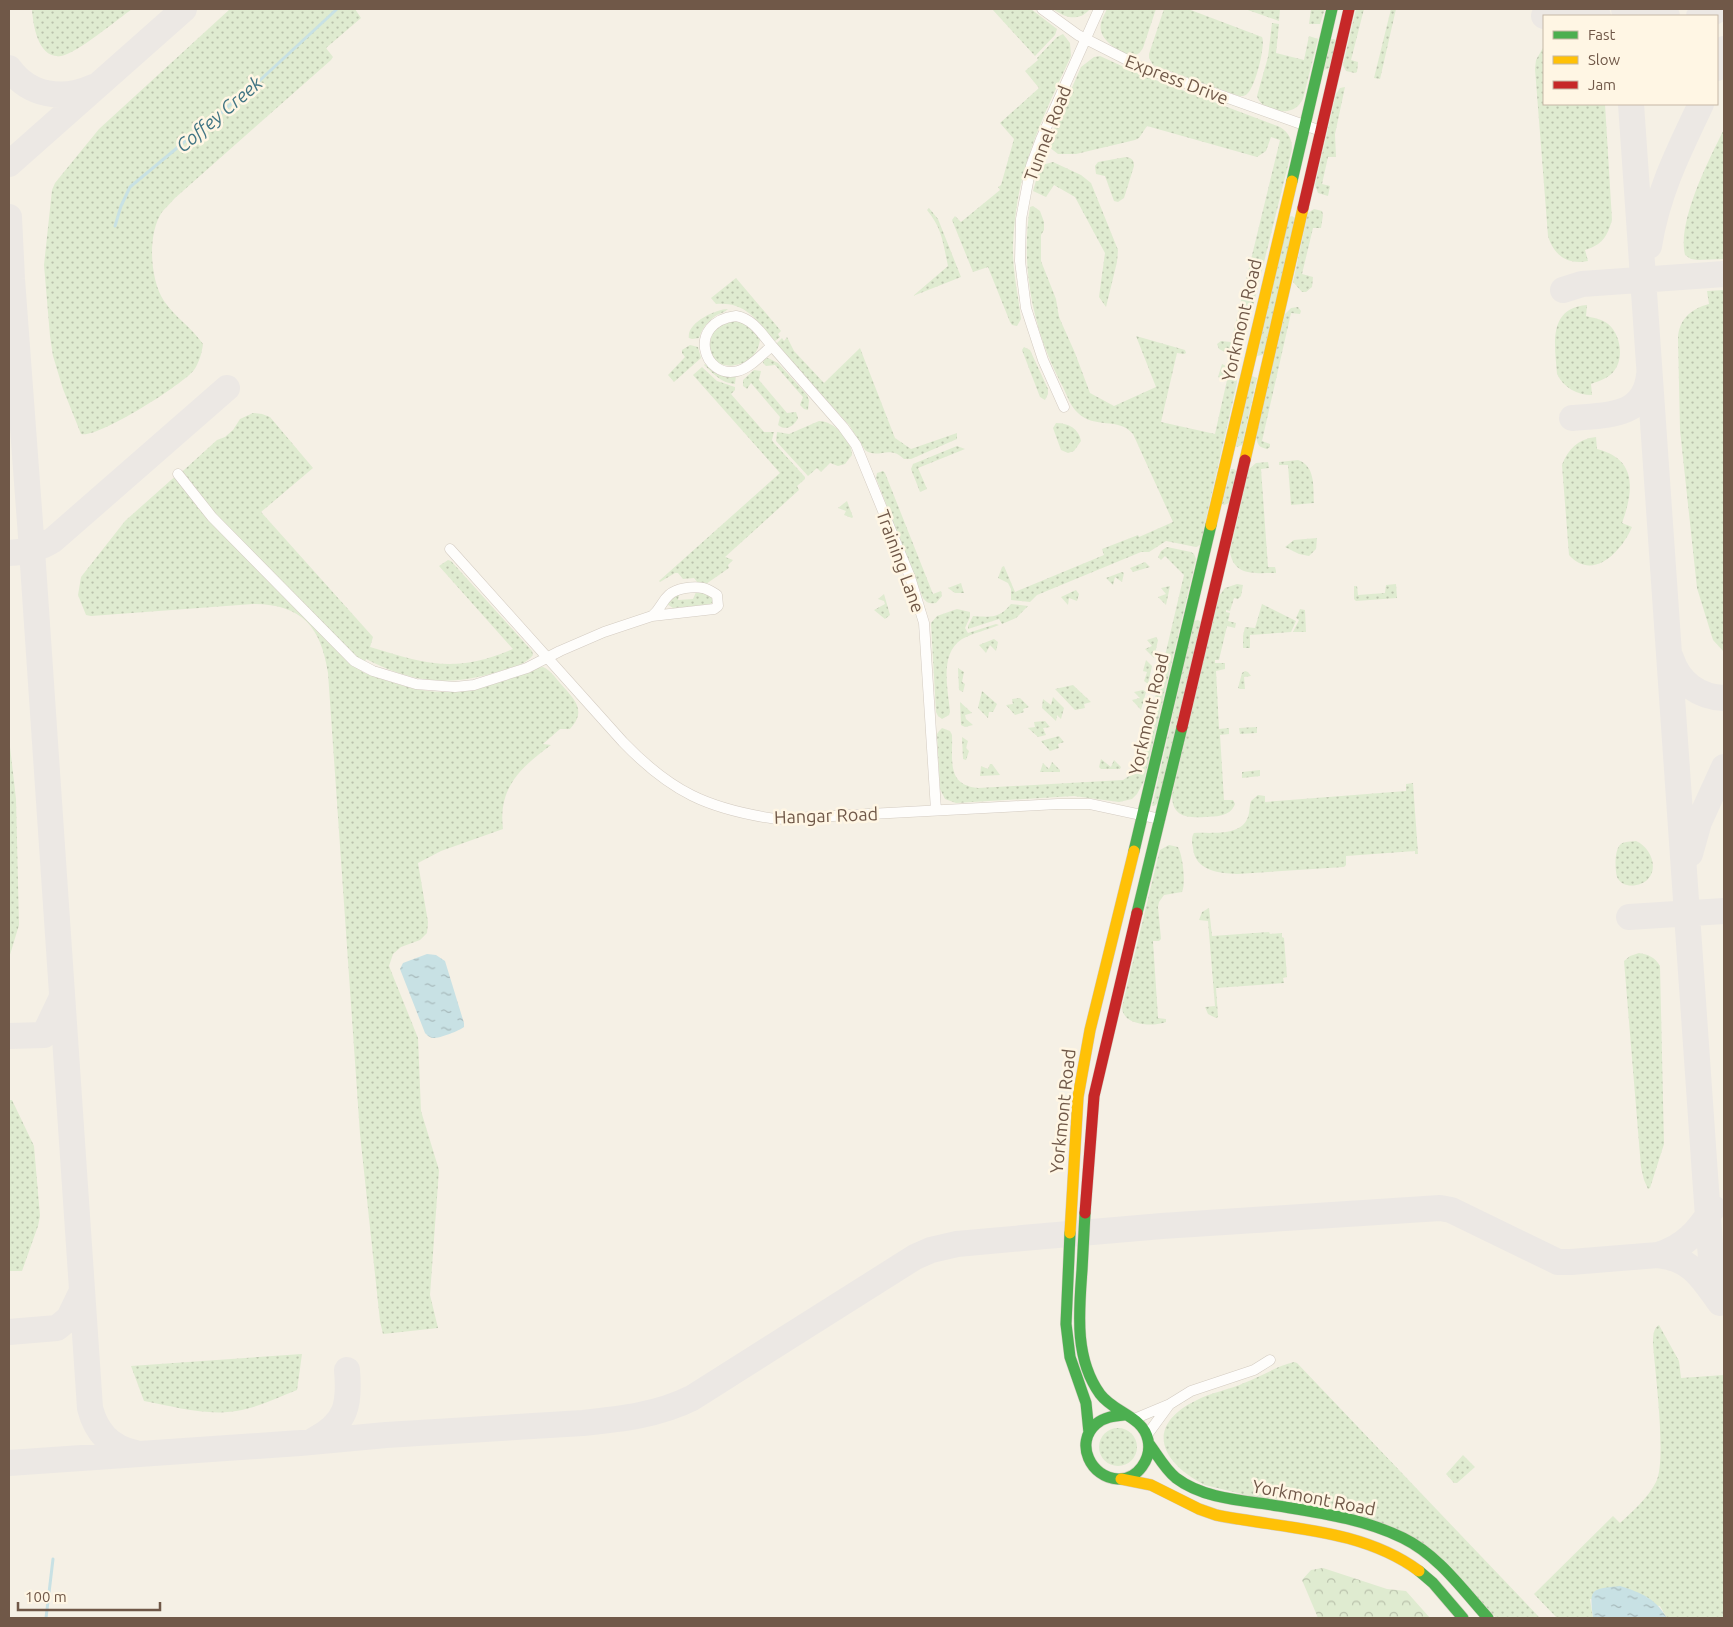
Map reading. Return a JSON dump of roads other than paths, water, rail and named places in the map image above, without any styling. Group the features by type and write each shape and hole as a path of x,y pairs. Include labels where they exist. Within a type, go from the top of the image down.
{"street":[{"name":"Express Drive","path":"1042,9 1085,39 1141,67 1321,131"},
{"name":"Tunnel Road","path":"1064,407 1043,360 1026,308 1020,261 1020,233 1025,192 1031,166 1041,139 1099,9"},
{"name":"Yorkmont Road","path":"1332,9 1090,1030 1078,1097 1066,1324 1070,1357 1086,1403 1088,1433 1086,1448 1090,1464 1097,1472 1107,1477 1152,1485 1191,1506 1215,1515 1314,1531 1371,1546 1404,1561 1428,1578 1463,1618"},
{"name":"Yorkmont Road","path":"1349,9 1246,456 1094,1096 1089,1148 1080,1310 1082,1348 1086,1368 1098,1392 1112,1406 1142,1426 1148,1440 1168,1470 1180,1482 1200,1491 1232,1499 1354,1520 1403,1538 1425,1551 1437,1562 1488,1618"},
{"path":"1326,33 1342,37"},
{"path":"1288,194 1305,198"},
{"name":"Training Lane","path":"772,346 746,367 738,371 729,372 719,369 710,362 704,344 706,334 718,320 736,316 744,317 752,322 843,427 856,445 918,598 925,639 936,810"},
{"path":"1248,366 1265,370"},
{"path":"1228,454 1246,456"},
{"path":"178,474 212,517 354,661 373,671 416,684 455,687 490,681 527,668 604,632 652,616 714,609 718,606 717,595 701,587 678,590 668,596 658,611 652,616"},
{"name":"Hangar Road","path":"450,548 644,764 666,781 712,805 738,813 776,819 1058,804 1090,804 1160,819"},
{"path":"1204,552 1222,556"},
{"path":"1088,1433 1095,1424 1104,1418 1114,1415 1129,1417 1170,1404 1191,1392 1254,1370 1270,1360"},
{"path":"1117,1479 1128,1477 1144,1465 1148,1455 1148,1440 1170,1404"}],"water":[{"path":"427,954 436,955 445,961 464,1023 464,1027 461,1029 435,1038 425,1033 400,969 403,963"},
{"path":"1620,1586 1635,1591 1653,1601 1667,1618 1593,1618 1591,1601 1594,1592 1603,1588"}],"waterway":[{"name":"Coffey Creek","path":"115,226 121,206 130,187 189,138 209,125 234,101 243,96 337,9"},
{"name":"Coffey Creek","path":"46,1618 53,1559"}]}
